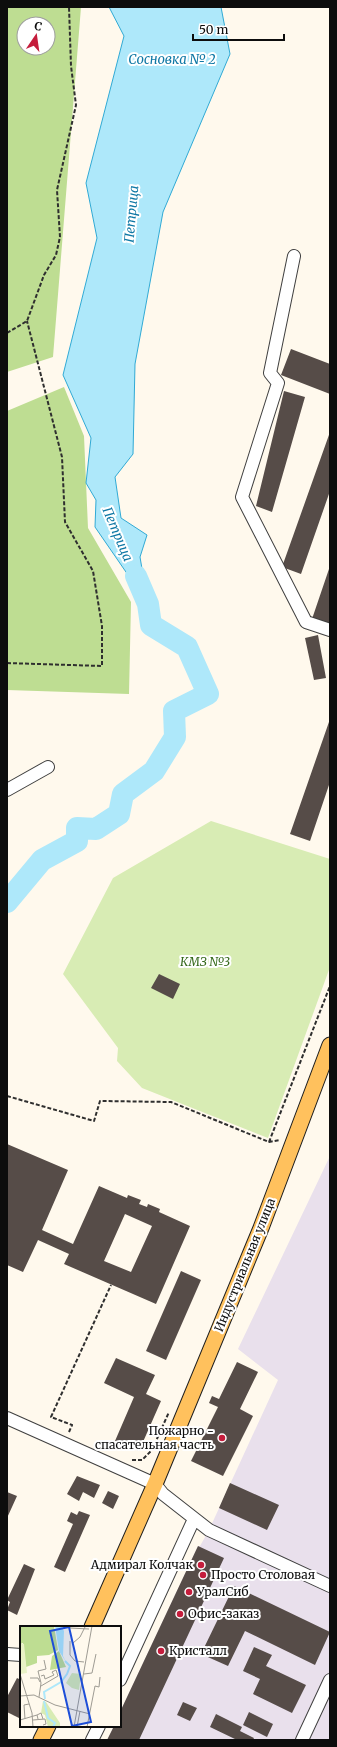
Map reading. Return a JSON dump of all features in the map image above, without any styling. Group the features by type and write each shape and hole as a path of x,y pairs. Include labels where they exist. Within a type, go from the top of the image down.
{"main road":[{"name":"Индустриальная улица","path":"92,1626 155,1484 261,1228 330,1045"},
{"path":"41,1740 48,1727"}],"street":[{"path":"294,256 270,373 278,383 242,497 306,622 330,630"},
{"path":"7,790 48,767"},
{"path":"7,1418 155,1484 163,1494 208,1530 330,1586"},
{"path":"121,1678 194,1519"},
{"path":"7,1654 20,1654"},
{"path":"302,1740 330,1680"},
{"path":"92,1740 98,1727"}],"path":[{"path":"7,663 102,666 102,626 93,571 65,522 62,457 27,321 44,275 56,255 60,237 58,190 76,105 71,66 69,7"},
{"path":"7,332 27,321"},
{"path":"269,1142 330,986"},
{"path":"7,1096 94,1121 100,1102 171,1102 269,1142 283,1140"},
{"path":"69,1432 72,1425 51,1417 111,1285"},
{"path":"131,1460 142,1460 152,1450"}],"shaded area":[{"path":"330,1156 330,1740 107,1740 114,1727 121,1727 121,1710 198,1546 200,1546 209,1530 278,1380 238,1349"}],"green space":[{"path":"7,7 81,7 53,357 7,372"},
{"path":"64,387 84,436 88,528 131,602 129,694 7,690 7,411"},
{"name":"КМЗ №3","path":"211,821 330,859 330,967 268,1138 142,1088 117,1061 118,1048 63,974 113,878"}],"water":[{"name":"Сосновка № 2","path":"109,7 221,7 230,54 163,212 135,364 133,454 115,477 121,518 147,535 140,557 148,604 95,527 96,500 86,483 91,438 63,375 97,238 86,183 124,36"}],"building":[{"path":"291,349 330,364 330,394 281,375"},
{"path":"284,391 305,397 272,512 256,506"},
{"path":"330,432 330,491 301,574 282,567"},
{"path":"330,566 330,625 312,619"},
{"path":"318,635 326,678 314,680 305,638"},
{"path":"330,719 330,782 310,841 290,834"},
{"path":"159,974 180,984 173,999 151,988"},
{"path":"7,1144 68,1170 42,1230 73,1244 99,1186 127,1198 128,1195 141,1200 139,1204 147,1207 148,1204 160,1209 159,1212 190,1226 156,1304 64,1264 69,1254 38,1240 23,1272 7,1265","holes":["125,1214 152,1226 131,1272 104,1261"]},
{"path":"181,1271 201,1280 166,1360 146,1351"},
{"path":"116,1358 155,1375 146,1394 161,1401 139,1451 115,1441 134,1397 104,1383"},
{"name":"Пожарно - спасательная часть","path":"237,1362 258,1372 240,1409 253,1416 223,1476 191,1461 218,1407 209,1403 212,1396 219,1399"},
{"path":"77,1476 100,1485 94,1498 83,1492 79,1501 67,1494"},
{"path":"230,1483 279,1505 267,1530 219,1508"},
{"path":"108,1491 119,1496 113,1509 102,1503"},
{"path":"7,1492 17,1496 7,1518"},
{"path":"79,1511 90,1515 65,1572 54,1567 73,1524 67,1521 71,1512 77,1515"},
{"path":"198,1546 224,1558 139,1740 107,1740 114,1727 121,1727 121,1710"},
{"path":"24,1564 35,1569 17,1615 7,1610 10,1602 7,1600"},
{"path":"234,1586 330,1632 315,1665 245,1631 228,1666 201,1654"},
{"path":"254,1647 272,1655 266,1666 306,1685 292,1713 253,1694 260,1679 243,1671"},
{"path":"17,1678 20,1680 19,1718 7,1712 7,1697"},
{"path":"183,1702 197,1708 190,1721 177,1715"},
{"path":"249,1712 273,1724 267,1737 243,1725"},
{"path":"216,1714 242,1727 240,1731 254,1738 253,1740 237,1740 210,1727"}],"waterway":[{"name":"Петрица","path":"7,902 42,860 77,841 77,828 96,829 119,814 123,794 154,771 175,737 174,711 208,694 187,647 151,625 148,604 136,576"}],"place":[{"name":"Пожарно - спасательная часть","path":"222,1438"},
{"name":"Адмирал Колчак","path":"201,1565"},
{"name":"Просто Столовая","path":"203,1575"},
{"name":"УралСиб","path":"189,1592"},
{"name":"Офис-заказ","path":"180,1614"},
{"name":"Кристалл","path":"161,1651"}]}
